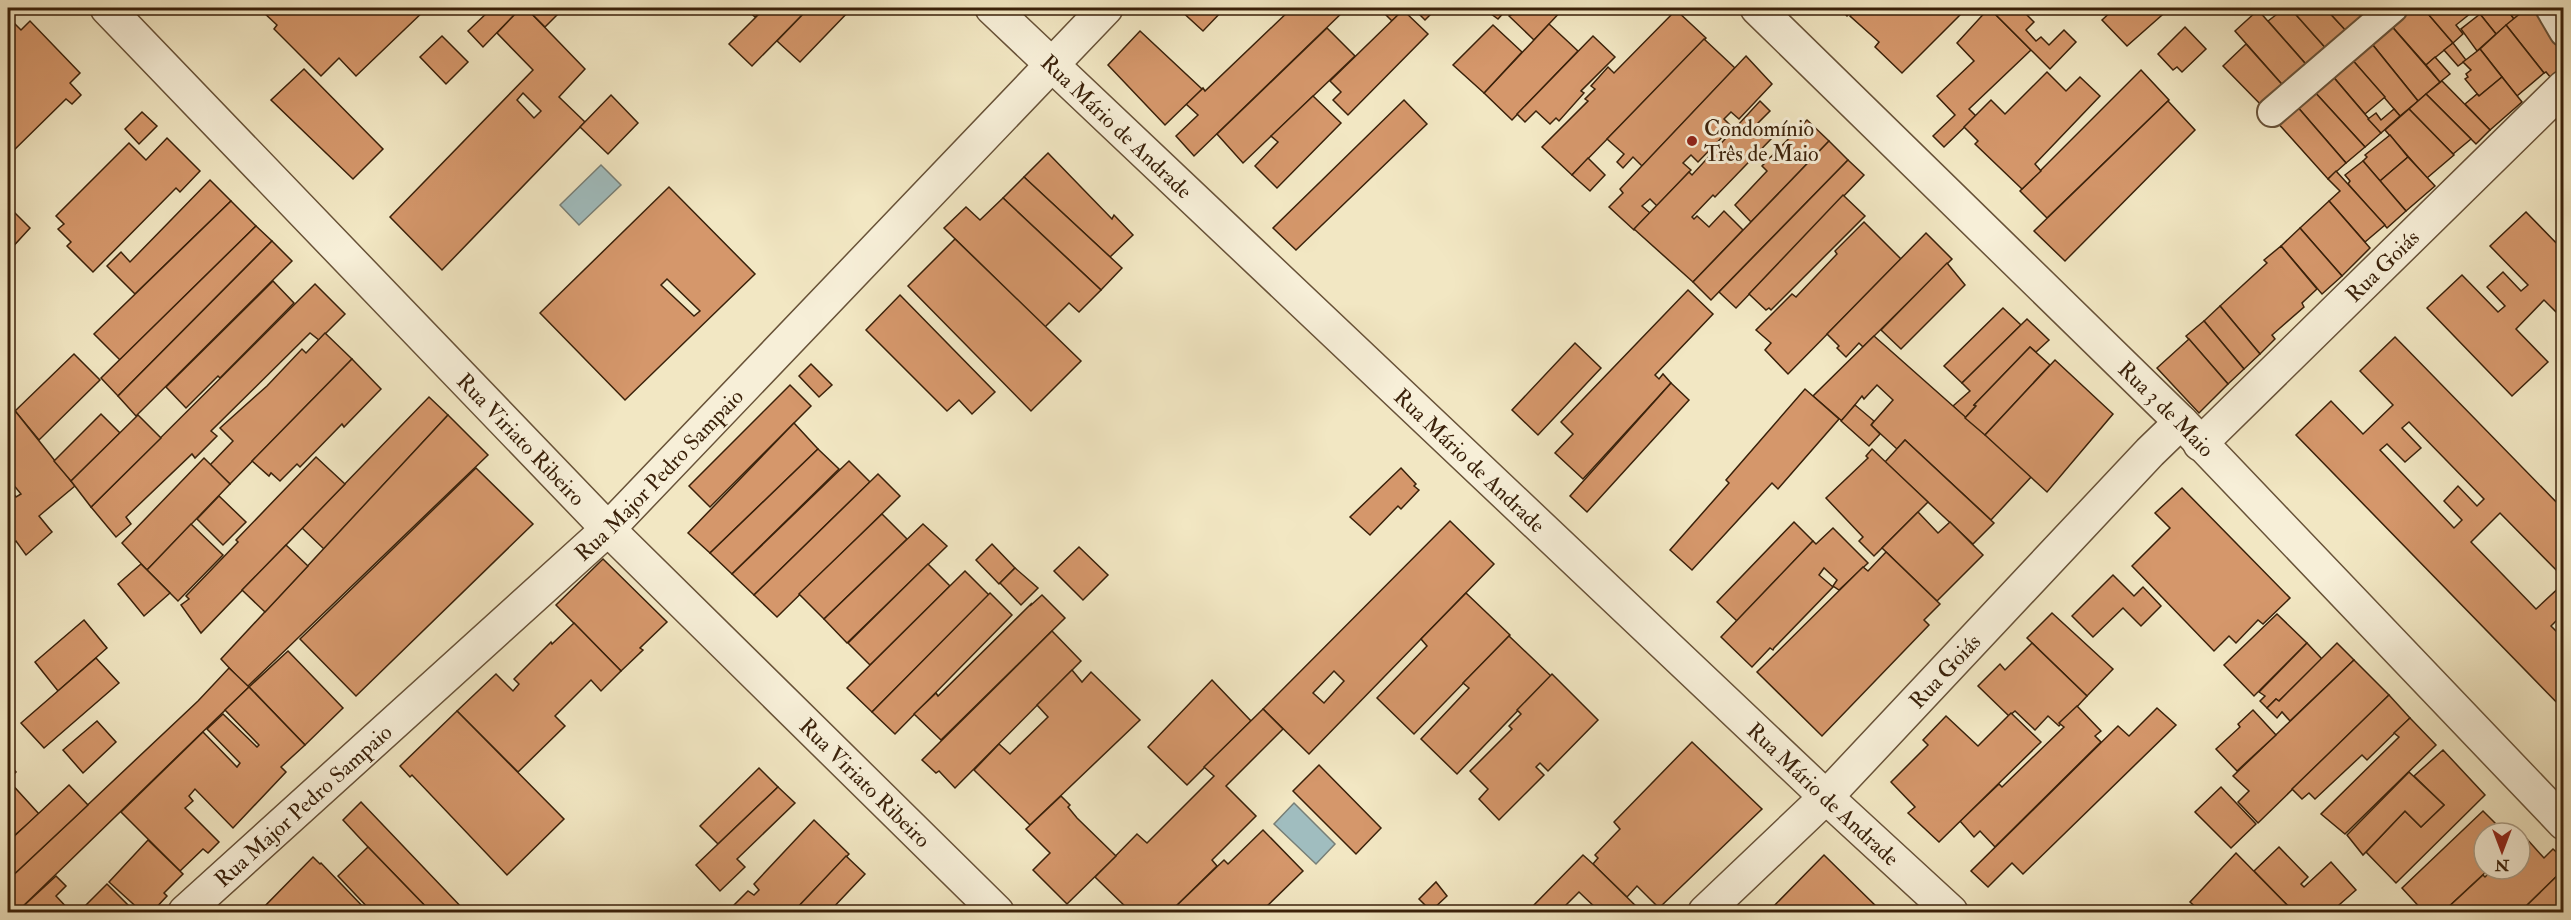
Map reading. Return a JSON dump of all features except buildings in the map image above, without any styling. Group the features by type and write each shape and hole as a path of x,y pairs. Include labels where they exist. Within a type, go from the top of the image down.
{"street":[{"name":"Rua Viriato Ribeiro","path":"107,8 608,529 997,912"},
{"name":"Rua Mário de Andrade","path":"992,8 1826,797 1951,912"},
{"name":"Rua Major Pedro Sampaio","path":"185,912 608,529 1106,8"},
{"name":"Rua 3 de Maio","path":"1757,8 2191,433 2564,823"},
{"name":"Rua Goiás","path":"1705,912 1826,797 2150,452 2191,433 2564,87"}],"lane":[{"path":"2272,112 2393,8"},
{"path":"2550,8 2564,32"}],"water":[{"path":"601,165 621,185 579,225 560,205"},
{"path":"1294,803 1335,844 1316,864 1274,824"}],"place":[{"name":"Condomínio Três de Maio","path":"1692,141"}]}
